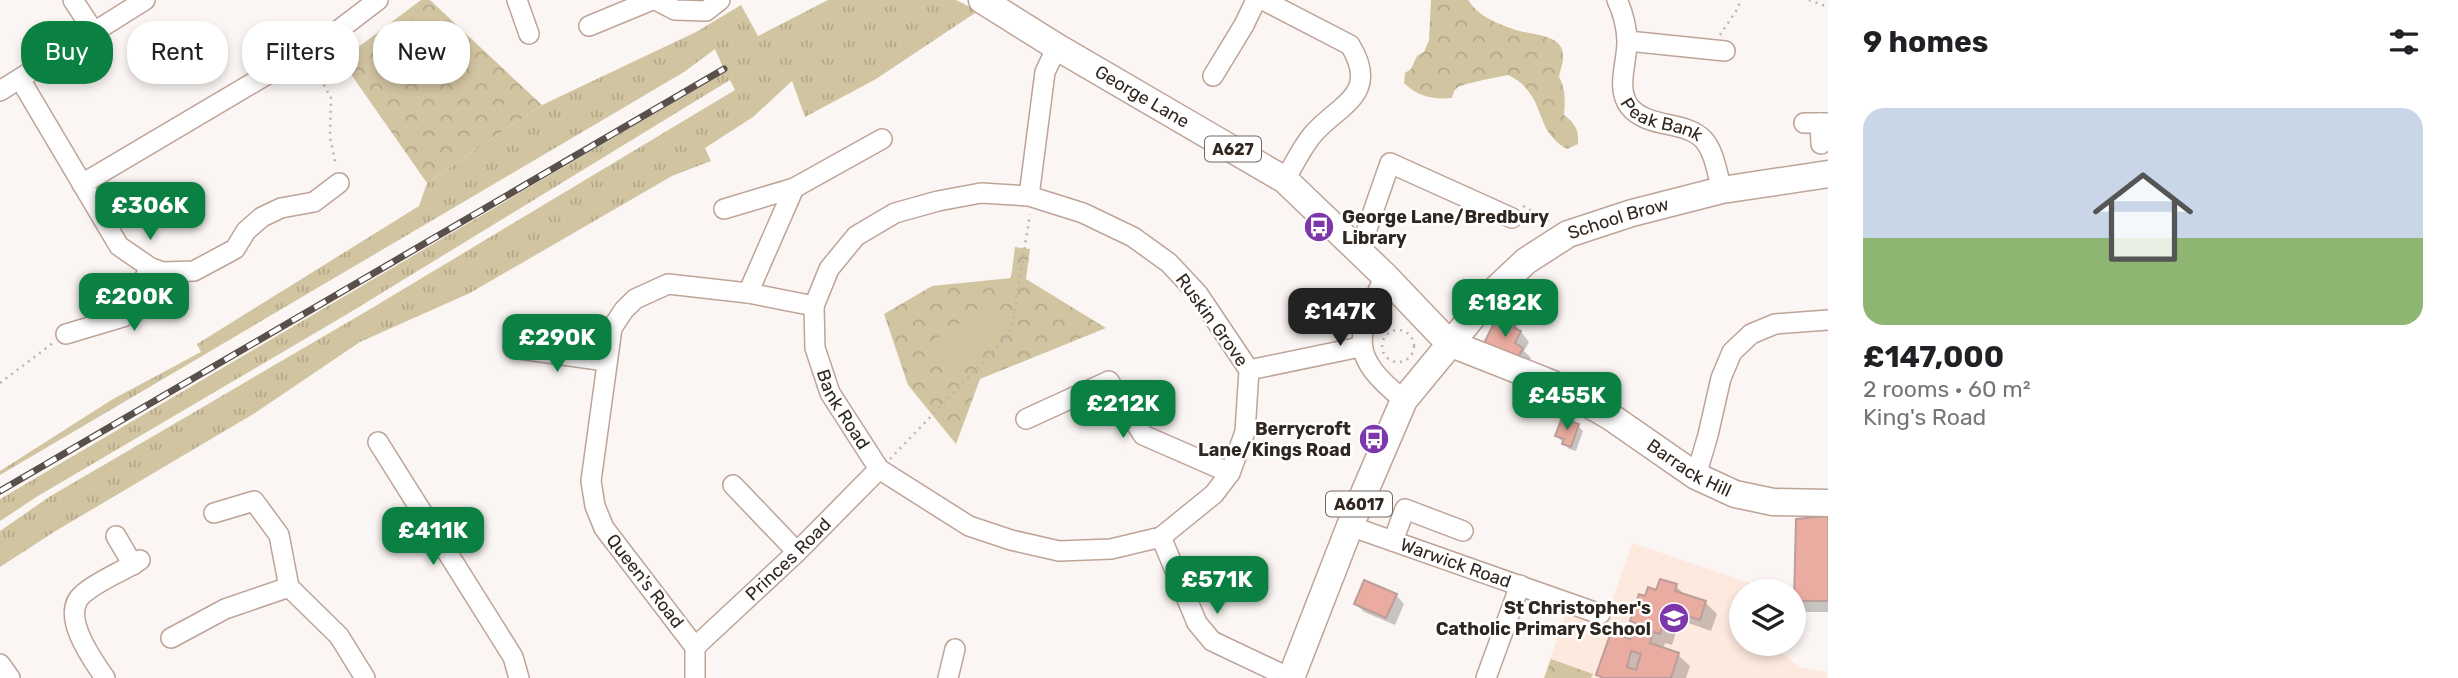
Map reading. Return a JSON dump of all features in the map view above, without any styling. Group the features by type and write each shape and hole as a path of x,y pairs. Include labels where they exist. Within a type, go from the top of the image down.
{"main road":[{"name":"George Lane","path":"982,0 1057,47 1285,180 1450,343"},
{"name":"School Brow","path":"1450,343 1492,293 1526,261 1567,234 1632,213 1722,190 1828,174"},
{"name":"A6017","path":"1291,678 1349,526 1404,400 1450,343"},
{"name":"Barrack Hill","path":"1450,343 1553,384 1611,417 1696,476 1735,494 1773,502 1828,503"}],"street":[{"path":"74,0 87,21"},
{"path":"112,21 145,0"},
{"path":"351,21 378,0"},
{"path":"517,0 529,34"},
{"path":"589,26 613,7 654,0 675,10 706,11 720,0"},
{"path":"1213,76 1256,0"},
{"path":"1264,0 1350,45 1359,59 1360,76 1356,94 1345,108 1315,133 1285,180"},
{"name":"Peak Bank","path":"1617,0 1628,41 1622,90 1630,106 1645,118 1687,130 1702,138 1711,151 1722,190"},
{"path":"1628,41 1718,50"},
{"path":"1031,197 1045,72 1057,47"},
{"path":"0,90 20,79 119,246 151,268 163,272 194,271 235,249 246,230 262,217 281,208 314,202 339,183"},
{"path":"82,184 252,84"},
{"path":"1817,123 1821,144"},
{"path":"724,209 794,188 883,139"},
{"path":"1359,252 1390,163 1512,218"},
{"path":"748,293 794,188"},
{"name":"Bank Road","path":"1031,197 981,193 938,201 895,213 856,236 829,269 814,306 815,348 830,393 879,469 969,526 1011,540 1059,551 1111,549 1161,537"},
{"name":"Ruskin Grove","path":"1031,197 1083,214 1133,237 1169,263 1198,294 1249,370 1245,432 1230,474 1214,494 1161,537"},
{"path":"66,334 123,317 151,268"},
{"path":"1385,276 1364,319 1360,347 1382,383 1404,400"},
{"name":"Queen's Road","path":"695,678 695,646 604,528 595,506 591,481 612,328 635,299 668,284 748,293 814,306"},
{"path":"1696,476 1721,378 1732,352 1751,334 1775,324 1828,320"},
{"path":"1249,370 1360,347"},
{"path":"513,348 606,361"},
{"path":"1026,419 1109,381 1143,435 1230,474"},
{"path":"378,442 513,657 519,678"},
{"name":"Princes Road","path":"695,646 797,552 879,469"},
{"path":"733,485 797,552"},
{"path":"214,513 254,501 279,535 289,587 339,636 365,678"},
{"path":"1393,541 1405,509 1463,531"},
{"name":"Warwick Road","path":"1349,526 1600,614"},
{"path":"105,678 77,631 75,605 82,595 137,563 116,536"},
{"path":"1161,537 1197,623 1205,634 1212,641 1291,678"},
{"path":"1486,678 1520,584"},
{"path":"171,638 225,609 289,587"},
{"path":"948,678 955,649"},
{"path":"0,664 9,678"}],"path":[{"path":"1718,50 1741,0"},
{"path":"1809,0 1828,7"},
{"path":"323,84 331,98 330,136 339,183"},
{"path":"879,469 1007,337 1012,326 1031,197"},
{"path":"1512,218 1523,206 1567,234"},
{"path":"1396,329 1408,331 1415,345 1409,358 1398,362 1390,360 1384,354 1382,344 1385,336 1396,329"},
{"path":"0,383 66,334"}],"shaded area":[{"name":"St Christopher's Catholic Primary School","path":"1632,543 1738,579 1729,579 1729,656 1786,656 1800,667 1826,672 1828,678 1544,678 1567,609 1604,625"}],"green space":[{"path":"421,0 430,0 452,21 393,21"},
{"path":"828,0 956,0 978,11 876,79 805,117 792,81 753,117 705,148 711,161 672,176 470,293 360,342 255,413 0,567 0,531 49,497 367,311 735,90 730,80 349,313 0,521 0,499 725,72 715,49 684,72 0,475 0,471 113,399 201,352 197,344 419,206 427,183 542,105 696,32 741,5 758,36"},
{"path":"1431,0 1468,0 1482,15 1494,21 1557,42 1563,55 1559,77 1564,91 1564,115 1576,127 1578,144 1567,149 1557,142 1545,126 1529,92 1508,75 1460,86 1452,98 1426,96 1404,83 1405,73 1411,69 1417,56 1424,52 1429,40"},
{"path":"373,36 373,84 470,84 470,38 542,105 427,183 358,84 359,46"},
{"path":"1015,247 1030,249 1026,279 1106,328 980,379 956,444 908,385 884,314 932,286 1011,278"},
{"path":"984,307 1001,333 946,368 931,342"},
{"path":"1551,659 1593,674 1591,678 1544,678"}],"building":[{"path":"1508,318 1516,322 1514,328 1521,331 1515,343 1523,348 1517,360 1484,343 1495,321 1504,325"},
{"path":"1562,418 1579,424 1571,447 1562,444 1564,439 1555,436"},
{"path":"1828,516 1828,601 1806,601 1806,579 1795,579 1796,519"},
{"path":"1660,579 1677,584 1675,591 1706,601 1700,620 1668,610 1660,634 1653,632 1650,643 1679,653 1671,678 1604,678 1596,675 1611,632 1630,639 1635,623 1630,621 1639,594 1645,596 1648,587 1656,590","holes":["1631,651 1641,654 1636,670 1627,667"]},
{"path":"1364,580 1397,594 1386,618 1354,604"}],"railway":[{"path":"0,491 724,69"}],"place":[{"name":"George Lane/Bredbury Library","path":"1319,227"},
{"name":"Berrycroft Lane/Kings Road","path":"1374,439"},
{"name":"St Christopher's Catholic Primary School","path":"1674,618"}]}
